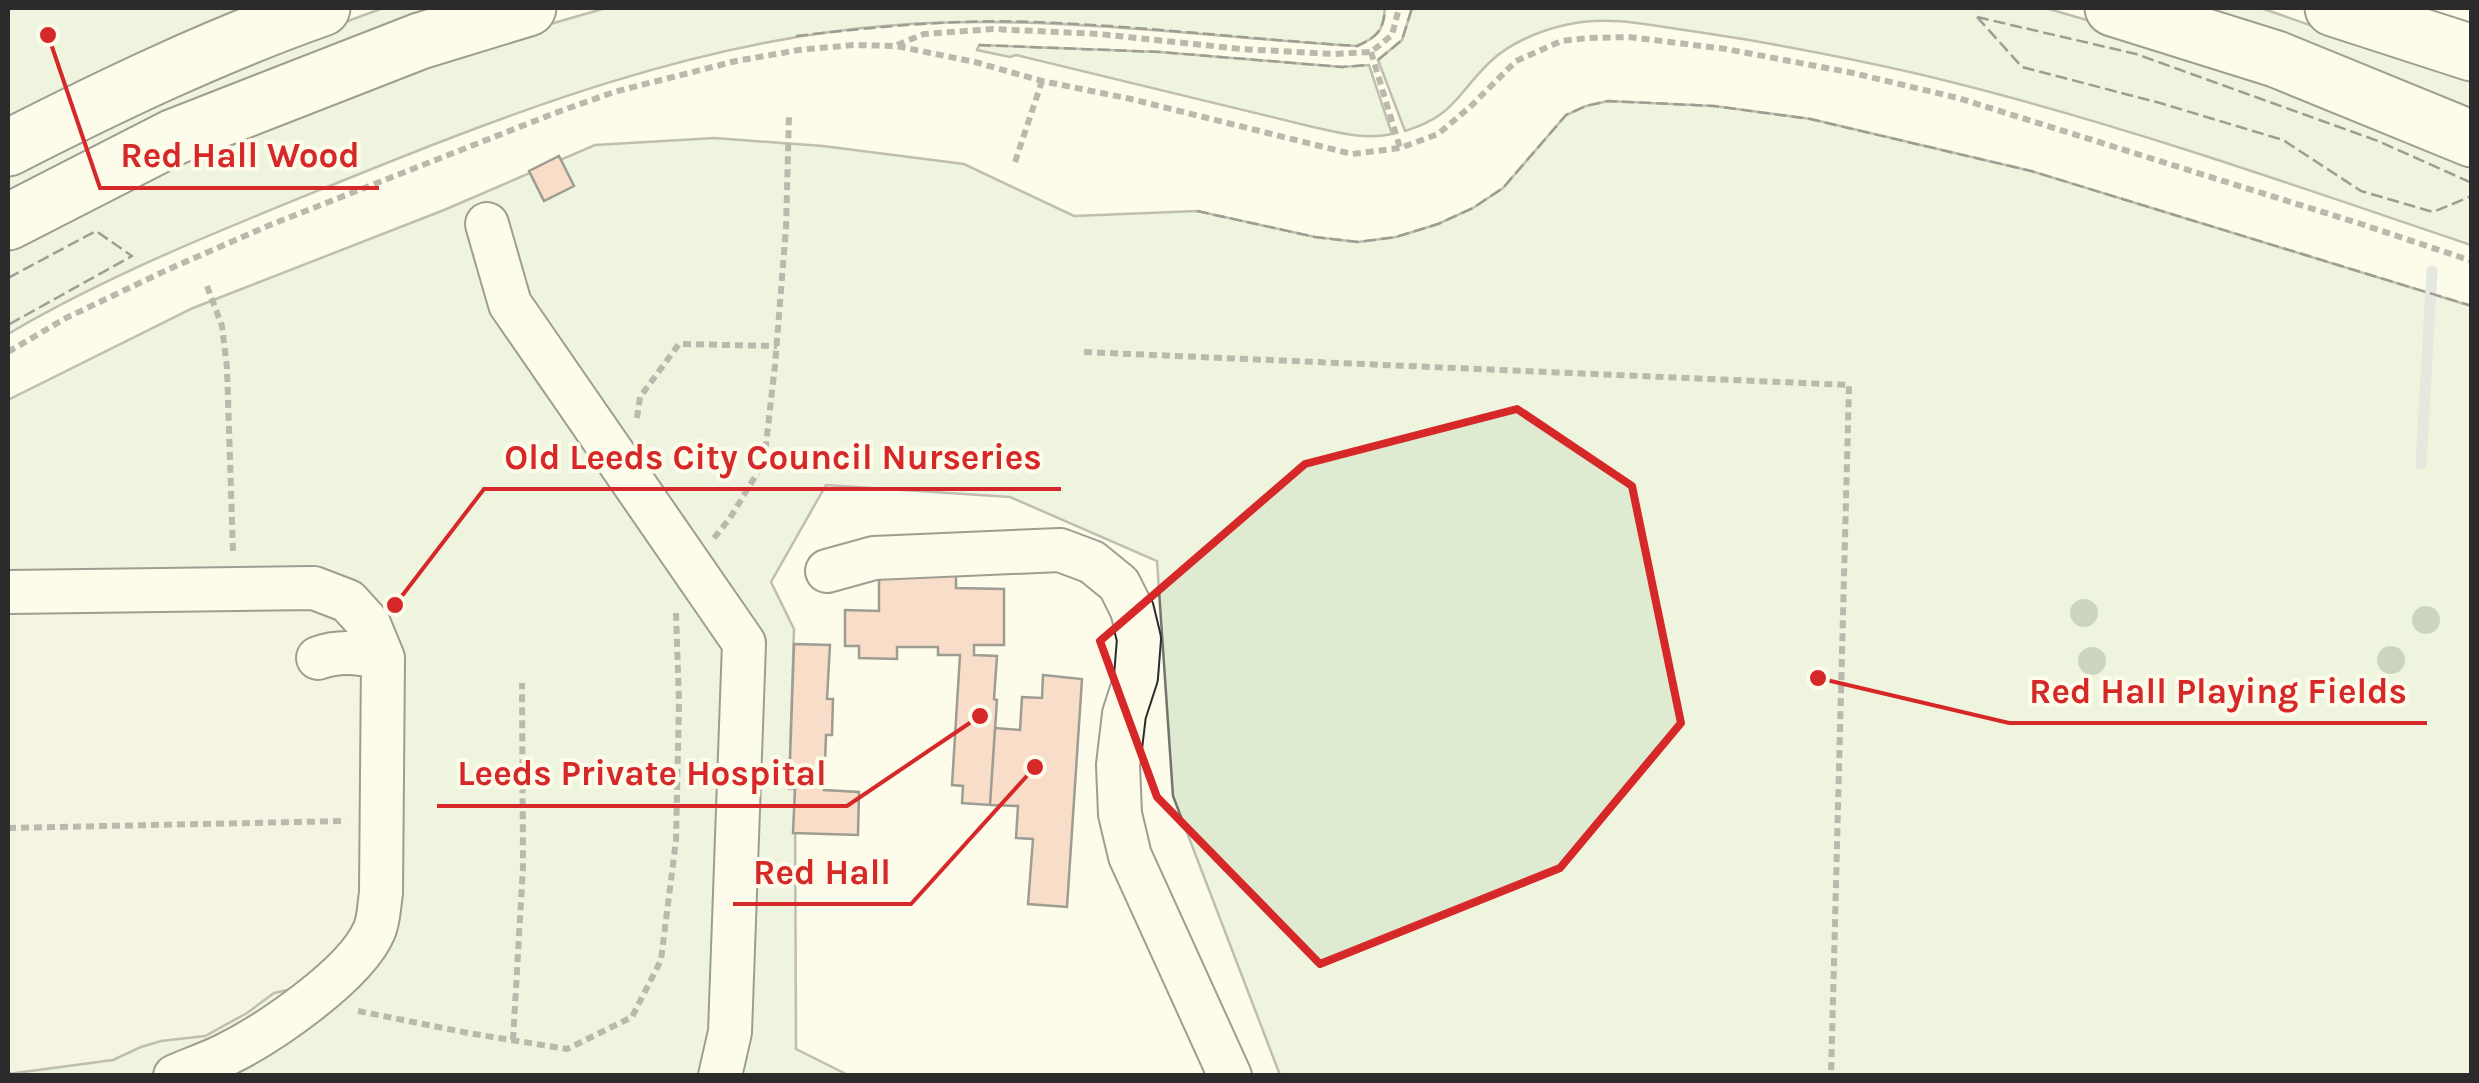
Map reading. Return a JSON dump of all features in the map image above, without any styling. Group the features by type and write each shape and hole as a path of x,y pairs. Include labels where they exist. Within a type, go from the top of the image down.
{"highway":[{"path":"8,148 112,96 270,26 322,8"},
{"path":"8,222 174,137 420,41 528,8"},
{"path":"2113,8 2276,59 2472,140"},
{"path":"2333,8 2472,53"}],"street":[{"path":"486,224 510,304 744,643 730,1032 720,1076"},
{"path":"827,571 874,558 1060,550 1092,562 1119,584 1132,610 1138,639 1136,677 1124,714 1118,764 1120,814 1130,856 1230,1076"},
{"path":"8,592 314,588 348,600 368,624 383,658 381,893 375,930 328,987 227,1054 174,1076"},
{"path":"318,658 331,653 357,653 383,658"}],"path":[{"path":"896,46 924,34 993,29 1099,34 1241,49 1372,52 1392,35 1399,8"},
{"path":"8,352 66,318 270,225 614,92 736,61 853,45 896,46 976,62 1352,154 1400,148 1438,134 1501,74 1530,54 1561,41 1629,37 1726,49 1958,98 2472,262"},
{"path":"1372,52 1400,148"},
{"path":"1015,162 1042,81"},
{"path":"297,1009 367,1011 567,1049 632,1017 661,960 676,840 678,585 730,518 764,462 786,228 789,115"},
{"path":"207,286 222,326 227,368 234,589"},
{"path":"640,492 634,443 640,397 679,344 776,346"},
{"path":"1084,352 1849,386 1832,1076"},
{"path":"513,1040 523,867 522,684"},
{"path":"8,828 382,820"}],"highlighted area":[{"path":"1517,409 1632,486 1681,723 1560,868 1320,964 1157,797 1100,641 1305,464"}],"green space":[{"path":"8,8 262,8 8,123"},
{"path":"383,8 456,8 8,196 8,172 259,54"},
{"path":"606,8 1385,8 1379,32 1357,46 1011,22 896,25 752,45 611,82 473,129 212,234 129,271 8,334 8,247 187,157 484,43"},
{"path":"1412,8 2046,8 2185,49 2471,162 2471,245 2217,160 2024,101 1835,56 1635,23 1579,22 1525,38 1491,61 1445,111 1405,131 1378,60 1402,40"},
{"path":"2194,8 2261,8 2471,78 2471,115"},
{"path":"979,45 1160,52 1342,67 1369,65 1392,134 1362,136 1333,131 1016,55 977,50"},
{"path":"1608,101 1714,106 1811,119 2031,171 2471,306 2471,1075 1280,1075 1173,796 1157,561 1010,497 826,485 771,582 794,629 789,788 795,789 796,1049 848,1075 8,1076 8,400 193,308 444,210 595,145 715,138 823,146 964,164 1074,216 1197,211 1315,237 1358,242 1396,237 1473,208 1503,188 1566,115"}],"shaded area":[{"path":"321,604 345,613 370,659 372,923 319,983 274,993 205,1036 161,1041 113,1060 8,1074 8,606"}],"building":[{"path":"559,156 574,186 544,201 529,171"},
{"path":"879,572 956,573 956,588 1004,589 1004,645 974,645 974,655 997,656 990,805 962,803 963,786 952,785 960,655 938,655 938,647 897,647 897,659 859,658 859,646 845,646 845,610 879,611"},
{"path":"794,644 830,645 827,699 833,699 832,735 826,735 824,790 859,792 858,835 793,833 795,789 789,789"},
{"path":"1043,675 1082,679 1067,907 1028,904 1033,839 1016,838 1018,806 990,805 995,728 1020,730 1022,697 1042,698"}],"waterway":[{"path":"2421,464 2432,271"}],"fence":[{"path":"796,36 915,24 1004,21 1357,46 1378,32 1385,8"},
{"path":"1378,60 1402,40 1412,8"},
{"path":"1977,17 2022,67 2283,140 2361,191 2433,212 2472,196"},
{"path":"1977,17 2136,54 2378,141 2472,183"},
{"path":"979,45 1160,52 1342,67 1369,65"},
{"path":"1197,211 1315,237 1358,242 1396,237 1473,208 1503,188 1566,115 1586,106 1608,101 1714,106 1810,119 2031,171 2472,306"},
{"path":"8,278 96,231 132,256 8,325"}],"place":[{"name":"Red Hall Wood","path":"48,35"},
{"name":"Old Leeds City Council Nurseries","path":"395,605"},
{"name":"Red Hall Playing Fields","path":"1818,678"},
{"name":"Leeds Private Hospital","path":"980,716"},
{"name":"Red Hall","path":"1035,767"}]}
